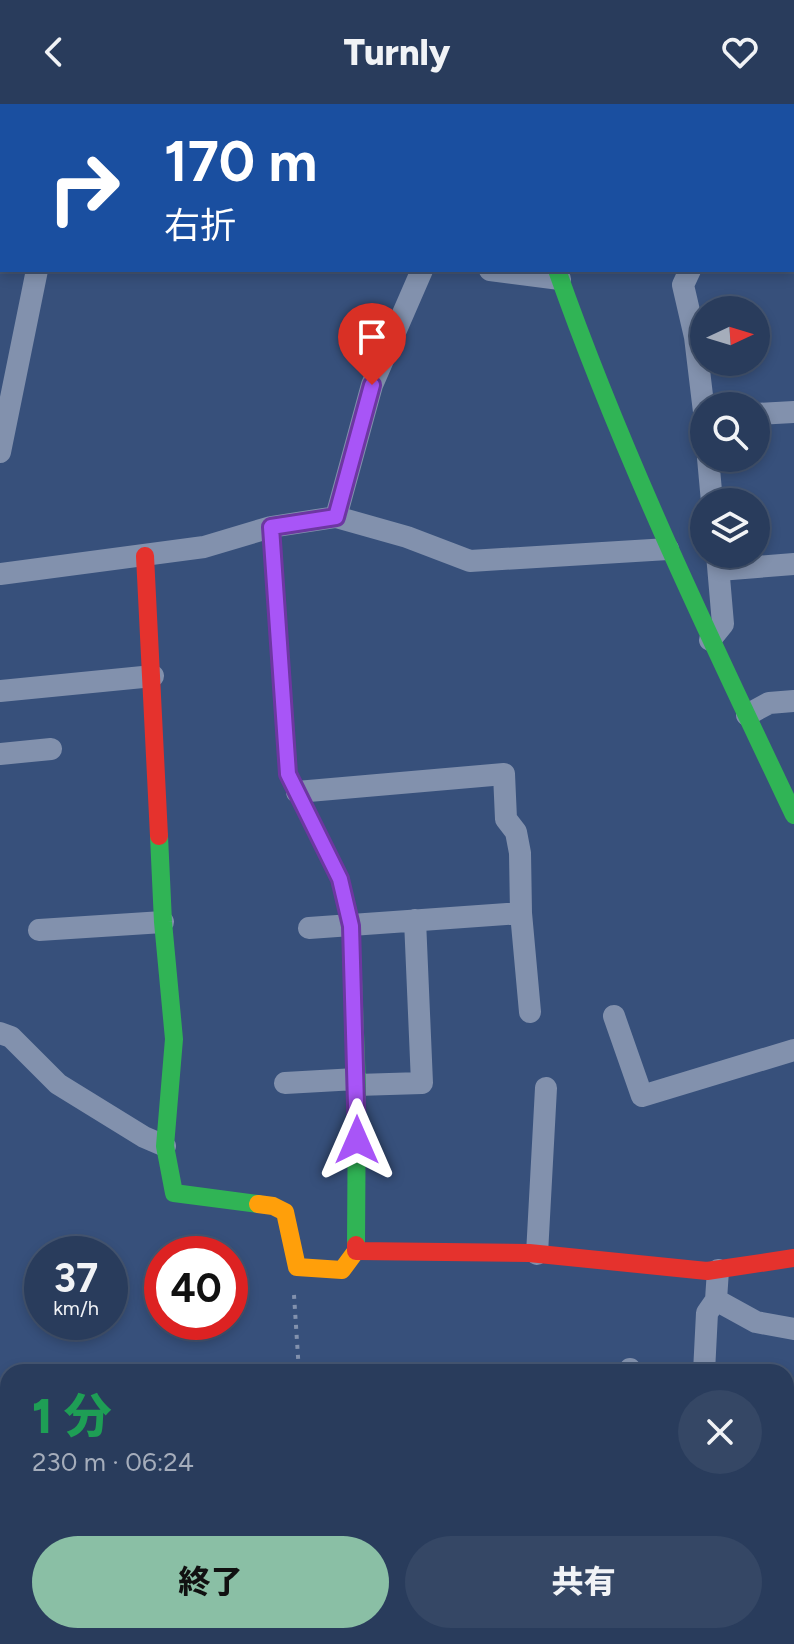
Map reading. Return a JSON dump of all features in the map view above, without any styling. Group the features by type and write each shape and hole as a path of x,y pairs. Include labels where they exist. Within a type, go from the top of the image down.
{"street":[{"path":"0,452 37,272"},
{"path":"336,517 372,385 421,272"},
{"path":"524,272 559,274 611,415 668,549 794,815"},
{"path":"686,278 702,392"},
{"path":"770,413 794,412"},
{"path":"0,574 204,547 271,527 336,517 407,537 470,561 668,549"},
{"path":"145,556 163,922 174,1039 165,1146 174,1193 273,1206 285,1212 297,1267 342,1270 356,1251 357,1082 351,926 340,879 288,774 271,527"},
{"path":"770,563 794,564"},
{"path":"710,640 723,624 718,568"},
{"path":"0,691 153,676"},
{"path":"747,715 769,703 794,701"},
{"path":"0,754 51,749"},
{"path":"297,792 504,774 506,819 516,832 520,853 521,913 530,1012"},
{"path":"309,928 521,913"},
{"path":"285,1083 422,1083 415,920"},
{"path":"39,930 163,922"},
{"path":"614,1016 642,1096 794,1050"},
{"path":"0,1033 11,1037 58,1084 144,1137 165,1146"},
{"path":"537,1254 546,1088"},
{"path":"356,1251 537,1254 692,1270 718,1270 794,1258"},
{"path":"704,1364 707,1313 716,1300 718,1270"},
{"path":"716,1300 756,1322 794,1329"}],"path":[{"path":"297,1267 294,1290 299,1364"}],"traffic: fast":[{"path":"558,272 639,477 794,815"},
{"path":"271,527 288,774 340,879 351,926 357,1085 356,1245"},
{"path":"159,836 174,1039 165,1146 174,1193 258,1204"}],"traffic: slow":[{"path":"258,1204 285,1212 297,1267 342,1270 356,1251"}],"traffic: jam":[{"path":"145,556 159,836"},
{"path":"356,1245 356,1251 529,1253 707,1271 794,1258"}],"route":[{"path":"357,1140 351,926 340,879 288,774 271,527 336,517 372,385"}]}
